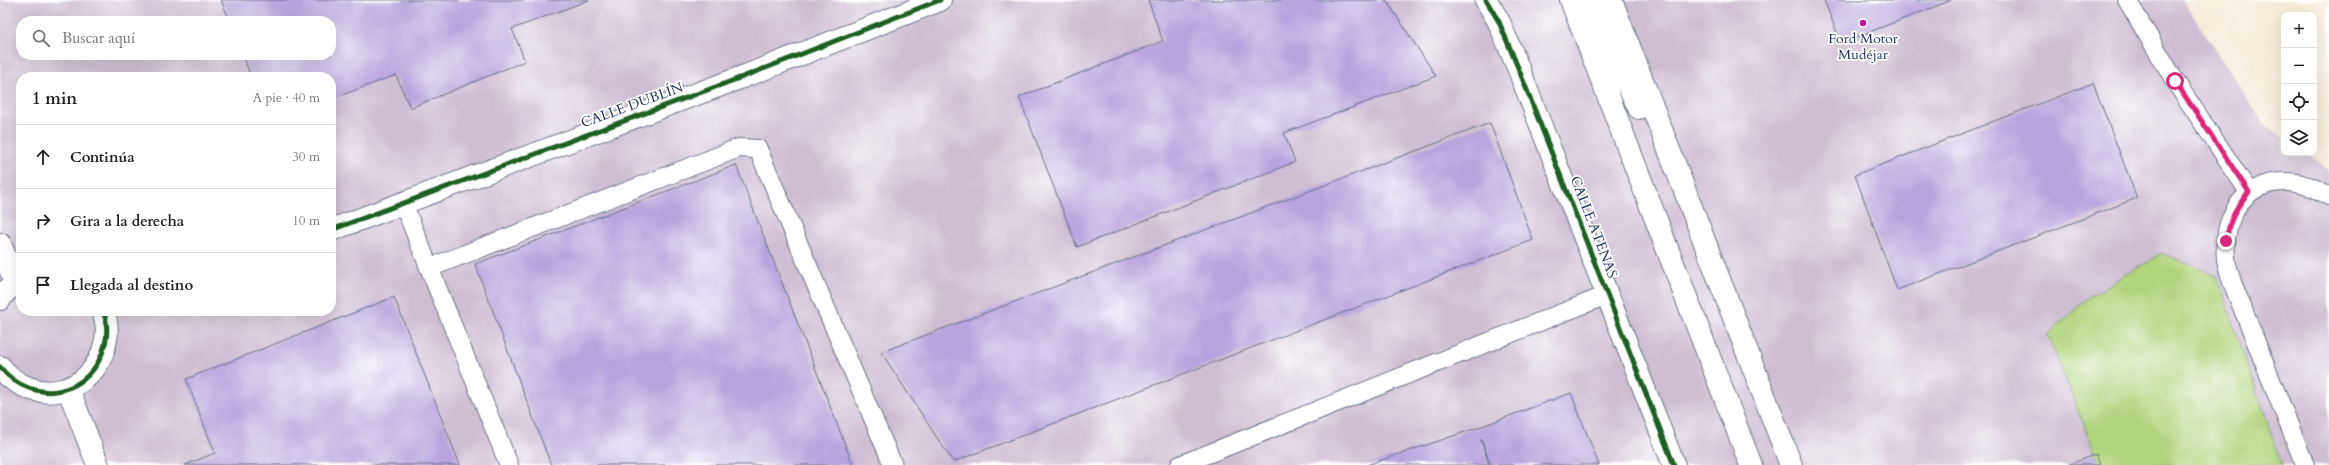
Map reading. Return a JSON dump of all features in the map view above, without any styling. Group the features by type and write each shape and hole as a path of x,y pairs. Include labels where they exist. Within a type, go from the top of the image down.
{"street":[{"name":"CALLE DUBLÍN","path":"336,228 737,79 940,0"},
{"name":"CALLE ATENAS","path":"1486,0 1499,22 1519,70 1674,465"},
{"path":"1571,0 1751,465"},
{"path":"1590,0 1610,51 1699,227"},
{"path":"1611,0 1791,465"},
{"path":"0,244 16,278"},
{"path":"0,299 6,291 16,284"},
{"path":"1,369 23,387 41,392 68,388 78,384 93,372 103,356 107,336 108,316"},
{"path":"68,388 98,465"}],"lane":[{"path":"2127,0 2175,81 2249,192"},
{"path":"429,268 739,148 758,149 893,465"},
{"path":"2305,465 2232,282 2226,259 2228,228 2237,206 2249,192 2261,184 2280,181 2299,183 2315,187 2329,196"},
{"path":"402,203 509,465"},
{"path":"1180,465 1607,295"}],"shaded area":[{"path":"0,0 2184,0 2263,124 2281,136 2281,156 2310,156 2329,169 2329,465 0,465"}],"green space":[{"path":"2162,253 2217,276 2282,465 2100,465 2048,335 2086,299"}],"building":[{"path":"221,0 589,0 512,29 525,61 410,108 396,75 336,97 336,72 249,72 245,60 336,60 336,16 228,16"},
{"path":"1148,0 1386,0 1436,76 1284,133 1295,162 1077,247 1019,97 1163,41"},
{"name":"Ford Motor Mudéjar","path":"1824,0 1952,0 1841,43"},
{"path":"2093,83 2137,198 1897,290 1855,175"},
{"path":"1490,123 1533,240 953,462 881,352"},
{"path":"736,165 853,465 551,465 475,264"},
{"path":"394,297 460,465 185,465 215,453 186,379"},
{"path":"1571,393 1599,465 1491,465 1481,439 1489,465 1367,465 1477,428"},
{"path":"2096,454 2100,465 2068,465"}],"cycle path":[{"path":"336,228 745,76 940,0"},
{"path":"1486,0 1499,22 1519,70 1674,465"},
{"path":"0,367 13,380 29,388 45,391 60,390 75,385 88,375 98,362 107,336 104,316"}],"place":[{"name":"Ford Motor Mudéjar","path":"1863,23"}],"route":[{"path":"2175,81 2249,192 2237,206 2228,228 2226,241"}]}
